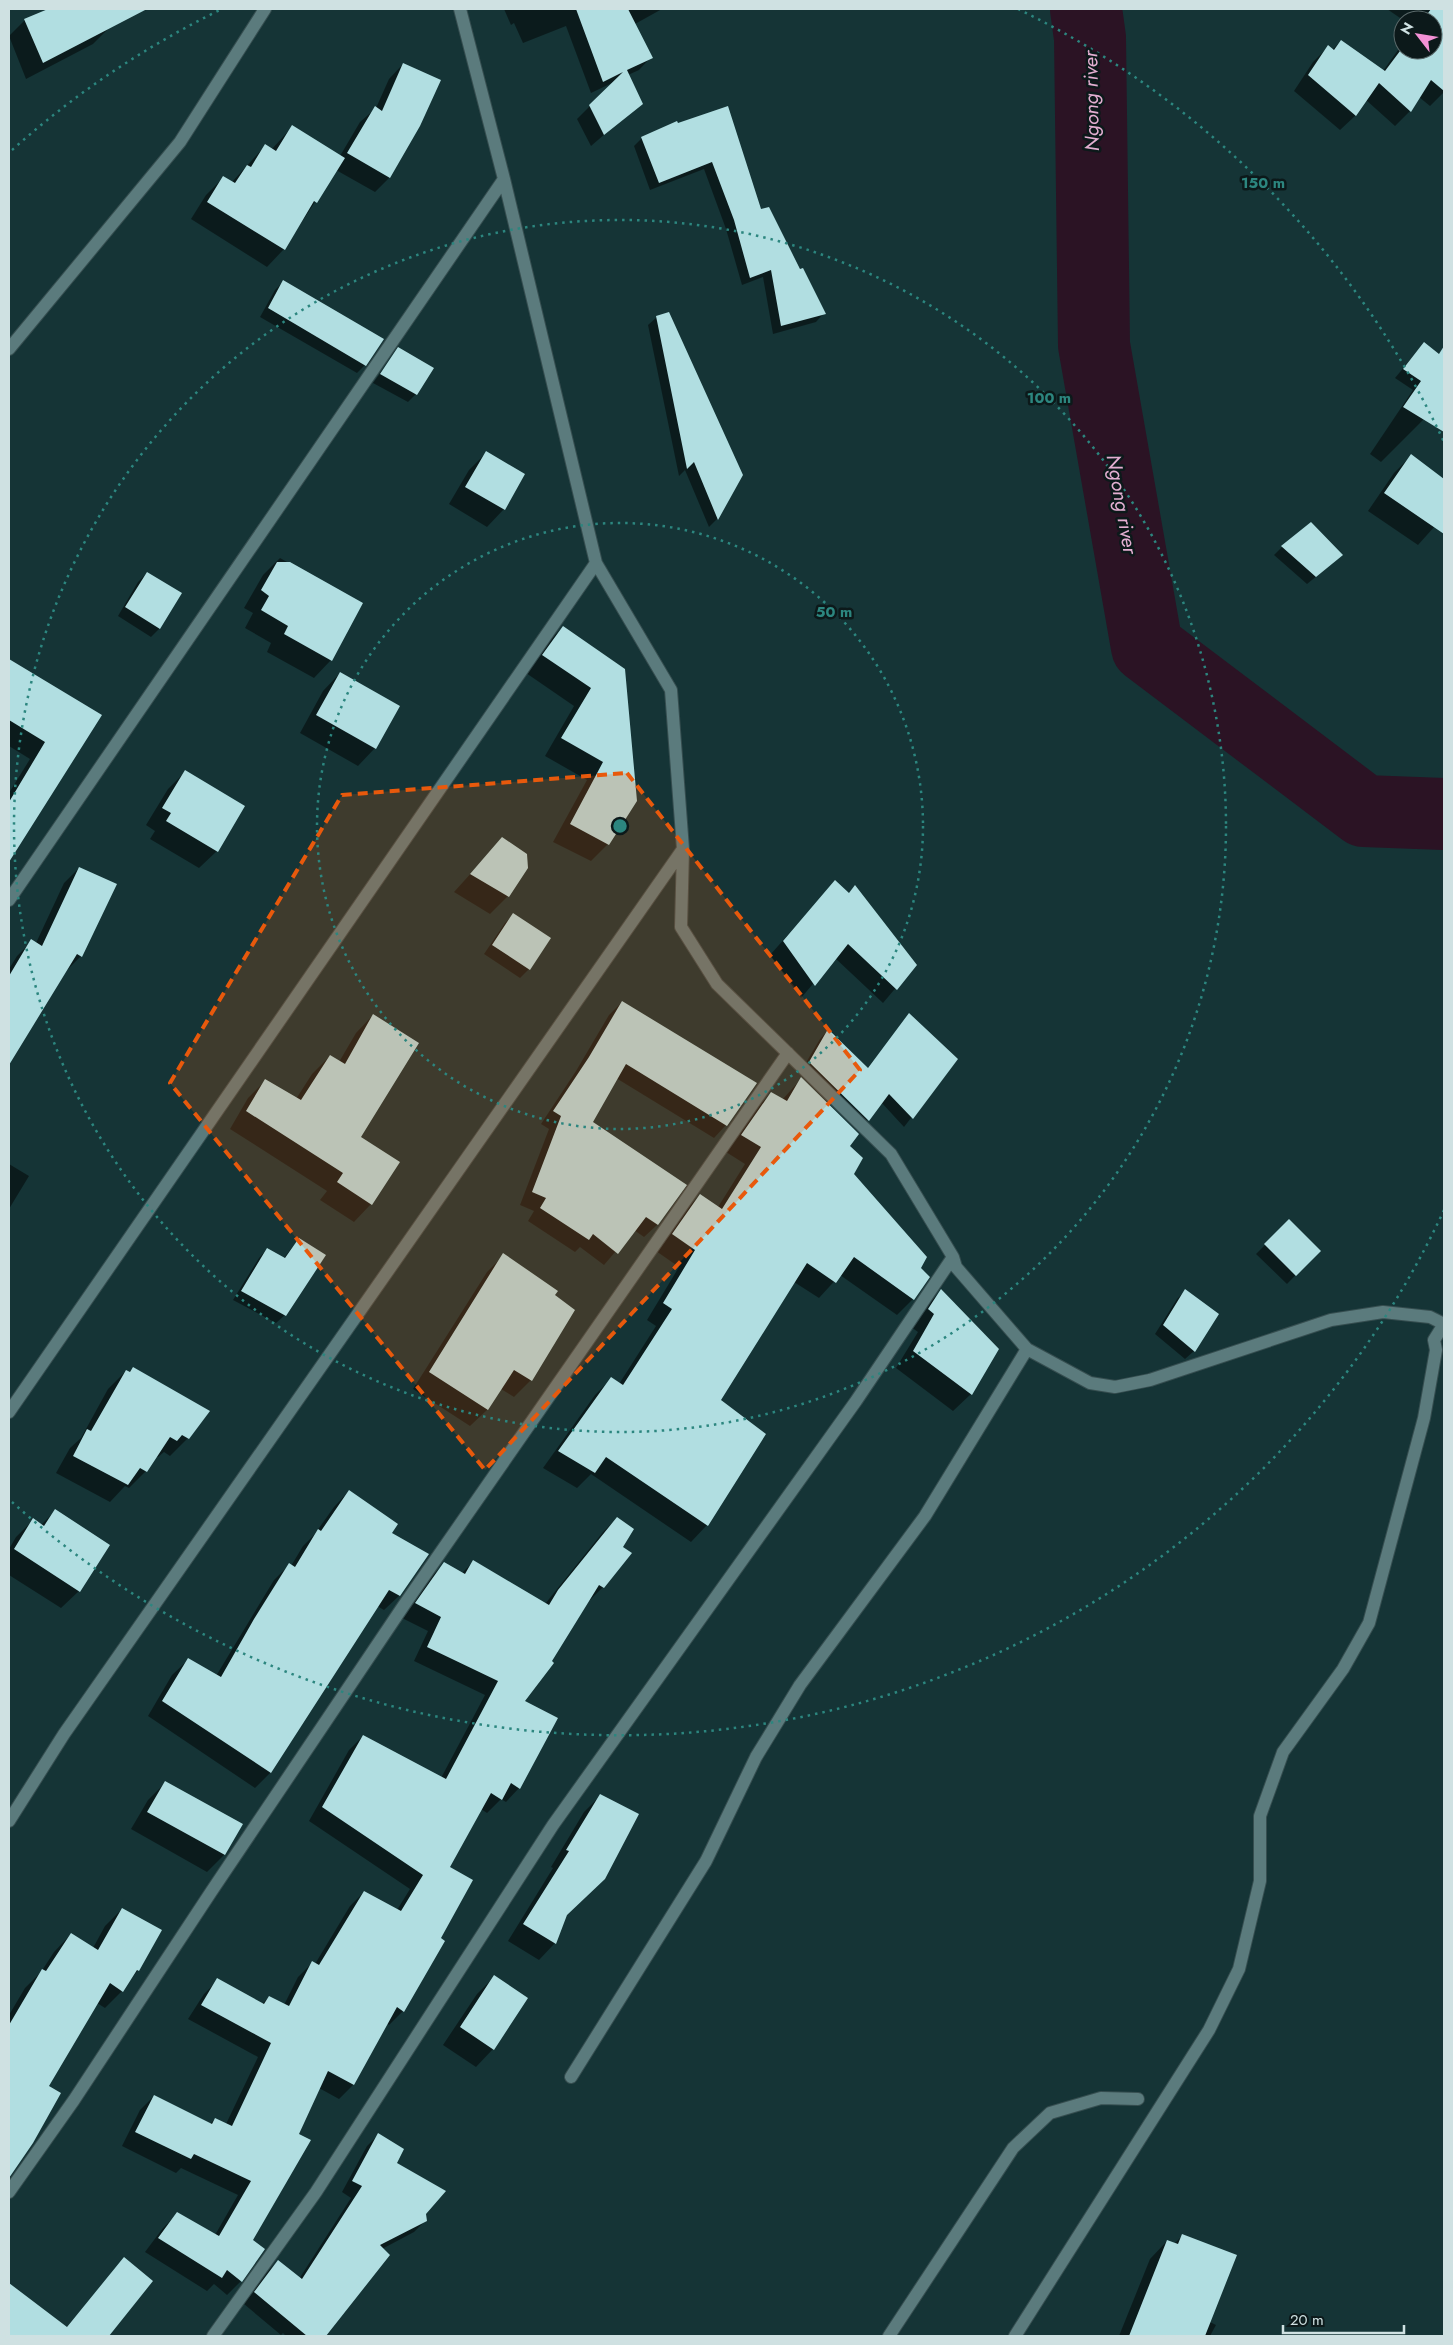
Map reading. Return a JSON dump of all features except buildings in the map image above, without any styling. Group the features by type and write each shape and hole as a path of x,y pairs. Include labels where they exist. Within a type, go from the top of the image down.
{"street":[{"path":"9,349 180,142 265,9"},
{"path":"460,9 504,178 596,563 670,690 683,849 681,927 717,984 891,1154 953,1257 956,1267 1027,1349 1090,1383 1115,1387 1150,1380 1331,1320 1383,1312 1430,1317 1444,1324 1434,1340 1436,1350 1424,1418 1369,1623 1343,1669 1283,1752 1260,1816 1260,1881 1239,1969 1210,2030 1015,2336"},
{"path":"9,900 504,178"},
{"path":"9,1412 596,563"},
{"path":"9,1821 70,1726 683,849"},
{"path":"9,2192 74,2100 216,1883 404,1605 788,1053"},
{"path":"213,2336 321,2184 553,1825 856,1401 953,1257"},
{"path":"571,2077 706,1861 756,1757 800,1685 925,1516 1027,1349"},
{"path":"889,2336 1013,2148 1019,2142 1050,2113 1101,2098 1138,2099"}],"highlighted area":[{"path":"627,773 860,1070 485,1470 170,1083 342,795"}],"waterway":[{"name":"Ngong river","path":"1086,9 1090,38 1094,345 1147,647 1364,811 1444,814"}]}
